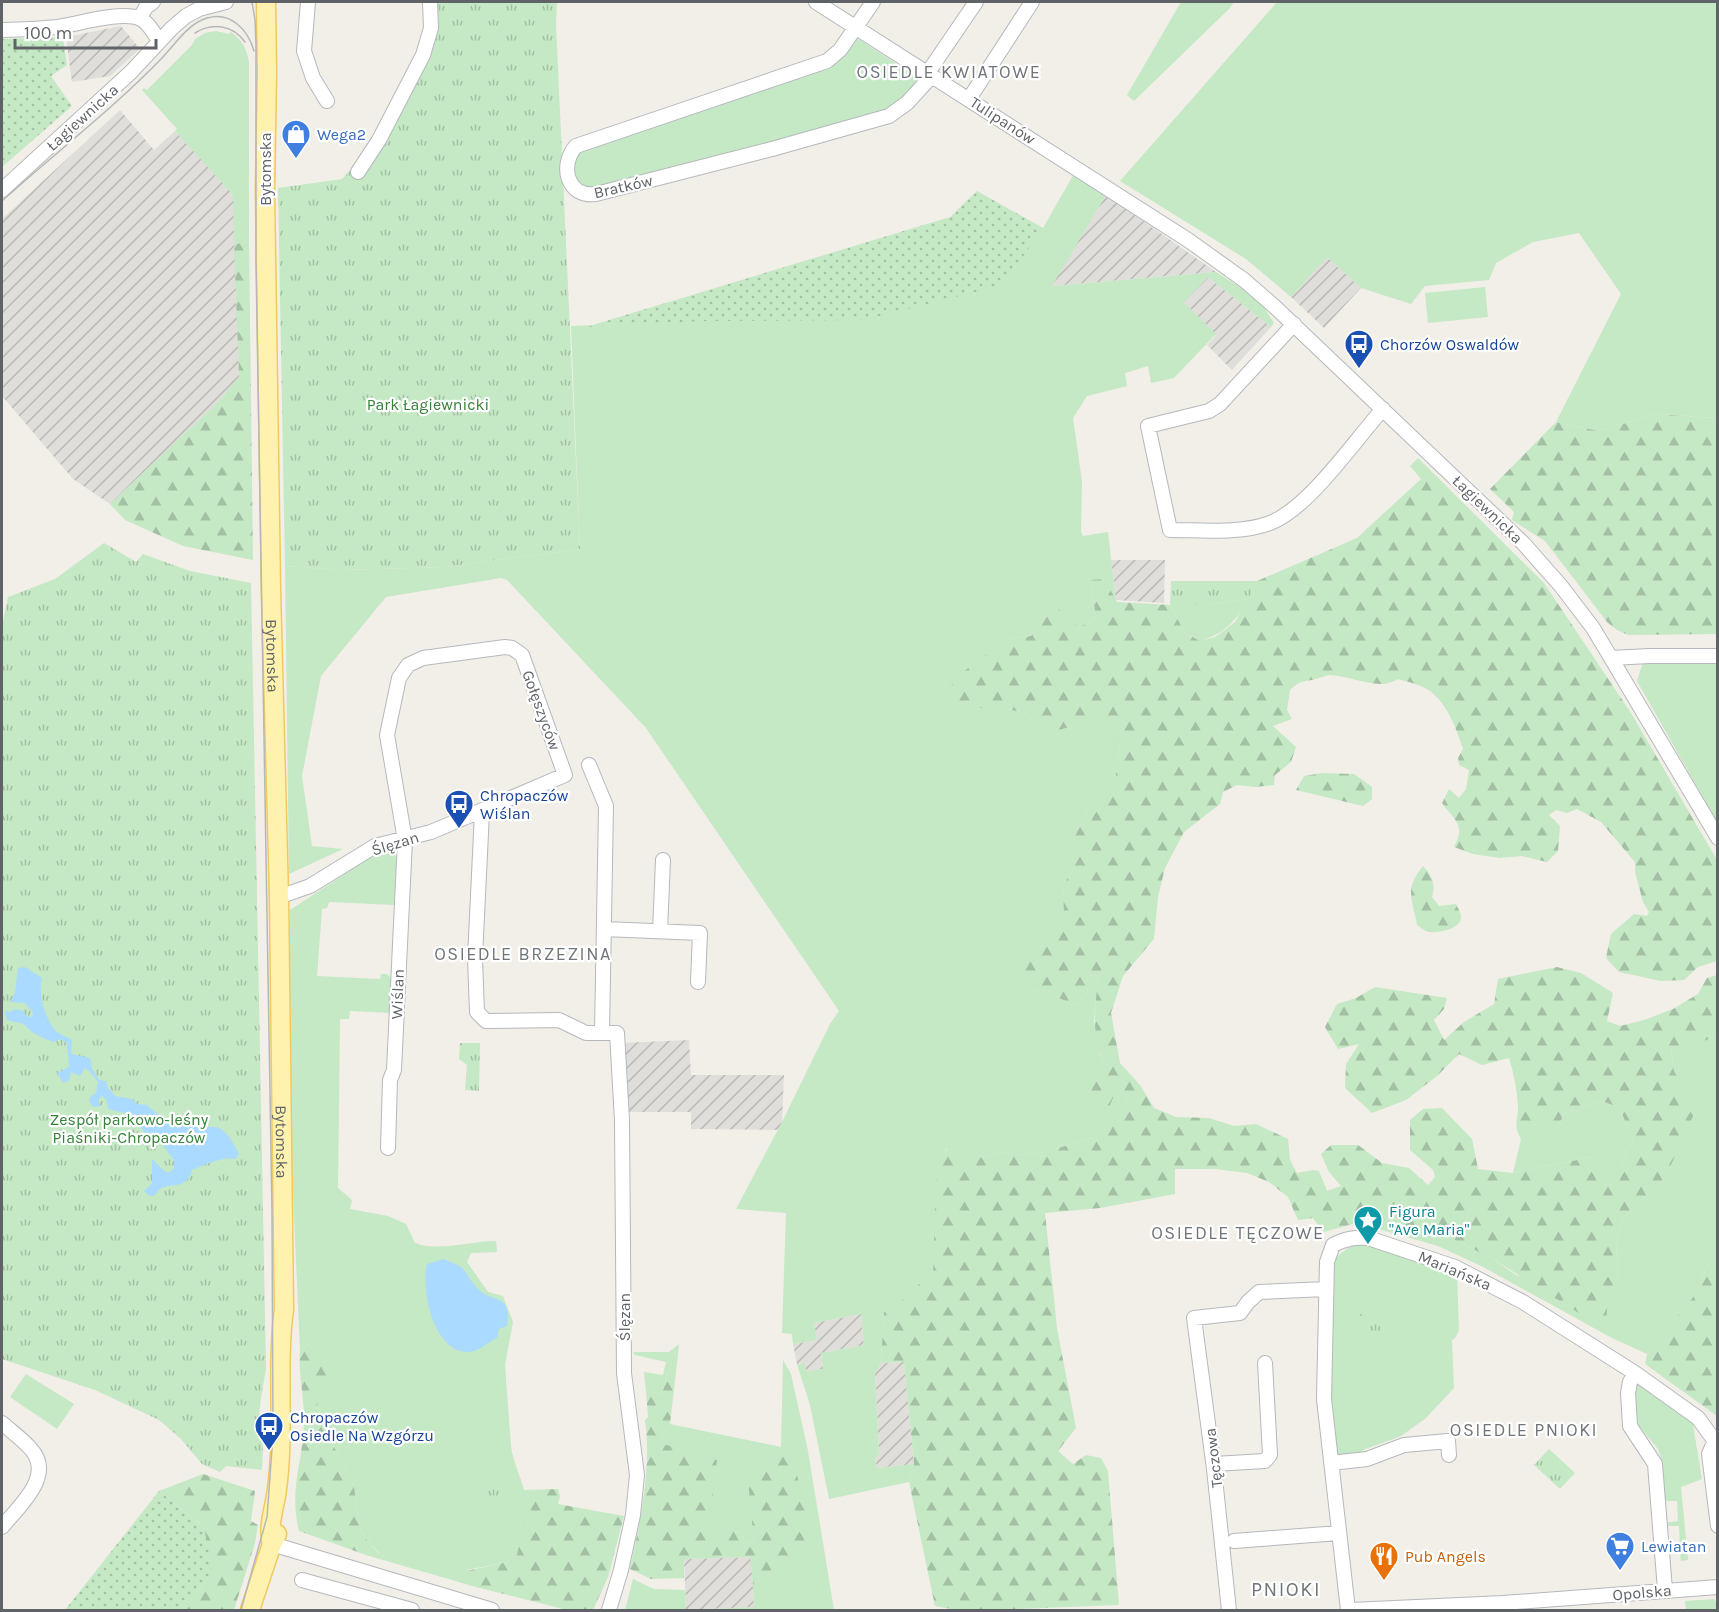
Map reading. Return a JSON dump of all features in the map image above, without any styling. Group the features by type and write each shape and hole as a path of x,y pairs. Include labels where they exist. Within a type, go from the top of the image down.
{"main road":[{"name":"Bytomska","path":"250,1611 272,1544 279,1532 290,1433 289,1335 284,1309 279,897 271,590 265,190 266,2"}],"street":[{"path":"140,18 146,7 153,2"},
{"name":"Łagiewnicka","path":"2,190 124,78 159,40 186,16 199,9 226,2"},
{"path":"308,2 304,51 313,78 327,101"},
{"path":"358,172 379,140 423,55 431,28 430,2"},
{"name":"Tulipanów","path":"816,2 1188,240"},
{"path":"856,27 873,2"},
{"path":"930,74 976,2"},
{"path":"969,99 1032,2"},
{"path":"2,30 57,27 119,17 140,18 159,40"},
{"name":"Bratków","path":"856,27 840,50 818,65 576,146 570,152 567,166 573,187 583,194 596,194 880,119 898,111 907,103 929,80 930,74"},
{"name":"Łagiewnicka","path":"1188,240 1244,280 1294,324 1543,564 1579,608 1611,658 1718,838"},
{"path":"1294,324 1220,404 1209,411 1148,426 1170,530 1236,529 1271,523 1289,513 1309,495 1383,409"},
{"name":"Gołęszyców","path":"405,840 387,735 399,678 403,671 416,661 505,646 517,651 524,659 565,775"},
{"path":"1611,658 1718,657"},
{"path":"482,812 475,958 477,1012 486,1021 559,1020 586,1033 602,1033 606,806 589,765"},
{"name":"Ślęzan","path":"279,897 310,886 375,846 431,832 565,775"},
{"name":"Wiślan","path":"388,1148 405,840"},
{"path":"660,931 663,860"},
{"path":"604,929 700,933 698,982"},
{"name":"Ślęzan","path":"602,1033 616,1033 622,1120 624,1373 637,1475 631,1525 609,1611"},
{"name":"Mariańska","path":"1349,1611 1324,1399 1327,1262 1333,1245 1354,1237 1368,1238 1455,1267 1484,1281 1541,1313 1635,1373 1698,1418 1717,1443"},
{"name":"Tęczowa","path":"1229,1611 1214,1464 1194,1318 1240,1313 1259,1292 1326,1289"},
{"path":"1214,1464 1265,1461 1270,1455 1265,1363"},
{"path":"1635,1373 1628,1393 1630,1426 1655,1464 1665,1590"},
{"path":"2,1423 31,1449 39,1461 40,1470 34,1486 2,1527"},
{"path":"1331,1463 1367,1459 1404,1445 1448,1441 1449,1455"},
{"path":"1717,1443 1709,1454 1718,1526"},
{"path":"1233,1541 1339,1533"},
{"path":"272,1544 492,1611"},
{"path":"343,1591 349,1567"},
{"path":"302,1580 412,1611"},
{"name":"Opolska","path":"1349,1611 1413,1609 1718,1587"}],"shaded area":[{"path":"121,26 140,49 110,76 72,82 66,37"},
{"path":"120,110 154,150 175,131 234,195 239,377 218,402 110,504 73,479 2,396 2,219"},
{"path":"1106,195 1216,272 1051,286"},
{"path":"1327,257 1361,288 1324,328 1291,297"},
{"path":"1208,277 1271,327 1232,370 1207,345 1216,335 1184,302"},
{"path":"1111,560 1165,560 1164,603 1116,600"},
{"path":"689,1040 691,1075 784,1075 782,1122 778,1130 691,1129 691,1112 627,1112 621,1043"},
{"path":"861,1314 864,1345 821,1353 823,1369 806,1371 805,1363 797,1364 793,1344 817,1340 814,1323"},
{"path":"904,1362 914,1464 877,1468 875,1458 879,1453 875,1374 881,1363"},
{"path":"751,1557 754,1607 686,1610 684,1559"}],"green space":[{"name":"Park Łagiewnicki","path":"428,2 557,2 556,25 580,549 445,567 341,570 285,566 278,188 342,179 379,140 429,33"},
{"path":"1181,2 1234,2 1134,101 1127,95"},
{"path":"1277,2 1717,2 1717,418 1657,414 1599,431 1556,422 1621,294 1579,233 1533,242 1496,263 1489,280 1425,286 1411,304 1361,288 1327,257 1291,297 1246,259 1120,181"},
{"path":"216,31 229,34 231,32 235,35 243,45 249,62 249,242 234,244 233,195 175,131 177,129 142,90 144,88 147,90 192,45 195,39 205,33"},
{"path":"63,37 67,65 51,76 72,106 2,167 2,39"},
{"path":"855,37 922,80 898,111 596,194 577,191 570,152 818,65"},
{"path":"1075,172 1106,195 1052,286 1216,272 1259,299 1274,323 1271,327 1208,277 1184,302 1216,334 1174,378 1151,383 1148,366 1125,373 1127,386 1087,396 1073,418 1082,482 1081,532 1083,536 1108,532 1116,602 1104,580 1091,580 1096,620 1078,627 1052,604 1031,636 1007,639 975,708 1003,708 1025,713 1044,734 1102,717 1120,748 1114,788 1092,803 1073,840 1073,870 1063,885 1065,913 1054,937 1032,954 1028,989 1043,991 1077,1006 1087,992 1091,975 1098,979 1094,1021 1100,1055 1104,1063 1107,1112 1116,1090 1128,1101 1101,1135 1045,1152 1016,1155 1000,1152 984,1158 946,1148 933,1274 926,1276 909,1296 884,1313 881,1363 875,1374 879,1453 875,1459 877,1468 914,1464 909,1482 829,1499 810,1405 797,1364 805,1363 806,1371 823,1369 821,1353 864,1345 861,1314 814,1323 817,1340 793,1344 792,1334 782,1333 786,1213 736,1209 830,1024 839,1011 646,728 507,580 501,578 386,597 321,676 302,776 312,846 343,849 289,874 285,566 341,570 445,567 580,549 571,326 706,321 1043,228"},
{"path":"977,191 1043,228 1003,285 863,320 706,321 586,327 950,217"},
{"path":"249,242 253,560 183,546 125,520 110,504 218,402 239,377 234,244"},
{"path":"1485,287 1488,317 1428,323 1425,293"},
{"path":"1657,414 1717,418 1717,634 1628,635 1617,630 1607,622 1545,541 1512,520 1514,512 1490,489 1556,422 1599,431"},
{"path":"1418,458 1544,583 1631,713 1717,860 1717,961 1698,967 1684,980 1661,981 1619,972 1606,958 1611,934 1634,914 1647,916 1649,912 1643,902 1635,872 1635,862 1601,822 1577,809 1567,813 1556,810 1549,815 1560,826 1558,851 1547,862 1522,856 1500,858 1473,854 1454,847 1459,828 1442,803 1449,789 1459,798 1466,789 1469,770 1459,765 1458,758 1463,749 1442,703 1427,689 1398,679 1382,684 1329,675 1299,683 1290,690 1287,710 1292,719 1273,726 1296,747 1291,762 1275,775 1274,785 1255,787 1237,785 1223,792 1220,804 1184,832 1165,868 1158,897 1154,939 1123,976 1111,1013 1120,1063 1140,1085 1154,1108 1176,1117 1209,1118 1234,1126 1256,1124 1288,1139 1290,1160 1297,1173 1319,1171 1327,1191 1341,1186 1329,1172 1321,1154 1331,1145 1358,1145 1382,1163 1409,1168 1428,1185 1435,1177 1433,1170 1410,1150 1410,1120 1423,1109 1442,1108 1472,1139 1478,1169 1513,1173 1597,1156 1606,1175 1620,1169 1633,1142 1620,1108 1602,1101 1564,1114 1556,1131 1534,1124 1521,1139 1517,1127 1517,1094 1509,1058 1482,1065 1459,1054 1437,1076 1406,1100 1372,1113 1345,1088 1346,1064 1359,1044 1338,1049 1325,1027 1337,1004 1356,998 1375,987 1447,998 1444,1009 1434,1020 1444,1040 1464,1022 1494,1004 1498,979 1557,967 1581,973 1613,993 1607,1021 1620,1026 1673,1009 1698,994 1707,978 1717,975 1717,1036 1691,1046 1671,1049 1674,1071 1693,1104 1694,1114 1665,1178 1625,1216 1616,1241 1618,1284 1608,1299 1606,1321 1582,1315 1493,1259 1455,1240 1381,1219 1320,1233 1313,1218 1298,1220 1288,1197 1269,1182 1247,1173 1215,1169 1175,1169 1175,1194 1100,1208 1045,1213 1057,1328 1076,1428 1058,1451 1073,1464 1086,1455 1101,1458 1108,1471 1119,1605 992,1610 957,1610 935,1606 909,1482 914,1464 904,1362 881,1363 884,1312 909,1296 926,1276 933,1274 936,1180 947,1148 984,1158 1000,1152 1016,1155 1045,1152 1101,1135 1128,1101 1116,1091 1107,1112 1086,1105 1080,1088 1104,1063 1096,1032 1098,979 1091,975 1087,992 1077,1006 1043,991 1028,989 1025,963 1032,954 1054,937 1064,913 1063,885 1073,870 1073,840 1092,803 1114,787 1120,748 1102,718 1044,734 1025,713 1003,708 975,708 958,701 951,681 1007,639 1031,636 1052,603 1078,627 1096,620 1091,580 1104,579 1117,602 1170,605 1185,633 1200,641 1215,637 1235,622 1257,581 1357,538 1421,479 1410,466"},
{"name":"Zespół parkowo-leśny Piaśniki-Chropaczów","path":"104,543 136,562 143,554 190,571 251,583 266,1369 259,1419 264,1419 262,1470 226,1466 220,1472 202,1464 181,1439 159,1420 95,1390 2,1359 2,626 8,597 55,579"},
{"path":"1171,581 1257,581 1249,599 1206,605 1170,605"},
{"path":"1249,599 1229,625 1217,634 1200,641 1185,633 1170,605 1206,605"},
{"path":"1643,662 1717,663 1717,822 1637,681"},
{"path":"1323,773 1354,774 1372,787 1372,799 1363,806 1296,790 1304,776"},
{"path":"391,851 397,858 395,905 329,902 327,908 322,909 317,976 380,979 381,974 387,974 392,979 391,1013 350,1011 349,1019 340,1019 338,1188 352,1200 350,1209 388,1216 406,1224 415,1243 444,1246 496,1241 497,1252 471,1253 467,1262 488,1292 503,1296 513,1322 505,1365 511,1446 524,1489 526,1509 518,1555 503,1563 466,1570 476,1587 366,1555 380,1554 366,1539 359,1526 354,1486 328,1435 317,1405 325,1362 309,1345 300,1350 285,1018 290,910 369,858"},
{"path":"1423,866 1432,880 1434,888 1432,897 1439,906 1456,904 1461,915 1460,921 1454,927 1444,931 1429,932 1417,925 1411,888"},
{"path":"1717,1036 1717,1252 1706,1268 1699,1290 1664,1332 1659,1345 1647,1354 1610,1337 1483,1267 1438,1246 1357,1223 1381,1219 1455,1240 1493,1259 1516,1275 1608,1299 1618,1284 1616,1241 1625,1216 1665,1178 1680,1082 1674,1071 1671,1048 1691,1046"},
{"path":"460,1043 480,1043 479,1091 465,1090 467,1065 459,1059"},
{"path":"1602,1101 1620,1108 1633,1142 1620,1169 1606,1176 1597,1156 1513,1173 1521,1139 1534,1124 1556,1131 1564,1114"},
{"path":"1361,1245 1385,1248 1457,1273 1459,1331 1452,1340 1454,1388 1425,1419 1401,1436 1363,1450 1360,1456 1342,1457 1335,1452 1328,1380 1333,1260 1349,1247"},
{"path":"1717,1252 1717,1416 1645,1364 1647,1354 1659,1345 1664,1332 1699,1290 1706,1268"},
{"path":"1360,1314 1381,1314 1380,1335 1360,1334"},
{"path":"679,1344 678,1354 674,1353 662,1394 646,1391 644,1372 663,1375 666,1362 635,1355 633,1352 669,1352"},
{"path":"309,1345 325,1362 330,1375 321,1389 317,1405 328,1435 354,1486 359,1526 366,1539 380,1555 366,1555 299,1531 295,1503 304,1425 300,1350"},
{"path":"674,1353 678,1354 670,1424 660,1443 717,1460 709,1528 741,1532 746,1543 754,1542 747,1470 786,1455 795,1466 809,1527 805,1553 778,1559 769,1574 753,1585 750,1557 684,1559 684,1578 651,1579 630,1569 646,1476 645,1420 648,1417 646,1391 662,1394"},
{"path":"783,1360 791,1374 808,1451 834,1610 686,1610 754,1607 753,1585 769,1574 778,1558 753,1527 754,1542 746,1543 741,1532 708,1528 660,1443 670,1424 781,1447"},
{"path":"26,1374 74,1404 57,1429 10,1397"},
{"path":"1637,1383 1692,1419 1702,1479 1681,1487 1688,1560 1681,1561 1680,1552 1668,1553 1668,1549 1680,1548 1679,1526 1666,1526 1664,1523 1678,1521 1677,1501 1665,1501 1664,1508 1661,1458 1658,1449 1640,1427 1634,1415 1634,1388"},
{"path":"1549,1449 1575,1473 1560,1489 1534,1465"},
{"path":"203,1474 255,1491 251,1521 258,1525 255,1543 234,1610 184,1610 209,1577 204,1527 159,1491"},
{"path":"504,1474 507,1500 484,1502 481,1476"},
{"path":"558,1489 560,1496 558,1504 624,1516 608,1577 593,1610 567,1610 476,1587 466,1571 503,1563 517,1555 526,1506 523,1490"},
{"path":"159,1491 204,1527 212,1568 209,1577 184,1610 65,1610"},
{"path":"633,1579 654,1589 685,1590 686,1610 625,1610"},
{"path":"1714,1599 1717,1603 1717,1610 1686,1610 1685,1601"}],"water":[{"path":"25,967 42,978 41,998 45,1012 55,1030 72,1040 71,1054 90,1058 92,1069 99,1080 106,1081 108,1088 115,1096 147,1105 166,1119 185,1118 198,1128 221,1129 229,1137 239,1154 235,1159 219,1160 192,1170 183,1183 160,1189 154,1196 148,1195 144,1191 152,1184 152,1159 169,1173 174,1168 174,1160 161,1143 149,1136 125,1113 108,1109 107,1101 102,1095 98,1101 101,1106 93,1107 89,1101 96,1093 98,1082 85,1068 80,1076 71,1072 69,1080 63,1083 57,1073 69,1067 67,1043 60,1039 54,1042 46,1039 34,1033 24,1024 7,1020 5,1011 15,1009 32,1017 33,1013 25,1003 10,1002 15,993 18,968"},
{"path":"444,1259 461,1267 479,1290 500,1300 507,1308 507,1326 499,1329 497,1338 476,1350 468,1352 456,1349 446,1342 432,1318 426,1289 427,1264"}],"tram line":[{"path":"241,1610 267,1517 273,1435 272,1211 256,263 256,45 252,2"},
{"path":"2,201 124,95 194,24 216,17 231,20 243,29 254,51"},
{"path":"195,33 208,27 222,27 235,32 245,42"}],"place":[{"name":"Wega2","path":"296,160"},
{"name":"Chorzów Oswaldów","path":"1359,370"},
{"name":"Chropaczów Wiślan","path":"459,830"},
{"name":"Figura \"Ave Maria\"","path":"1368,1246"},
{"name":"Chropaczów Osiedle Na Wzgórzu","path":"269,1452"},
{"name":"Lewiatan","path":"1620,1572"},
{"name":"Pub Angels","path":"1384,1582"}],"district":[{"name":"OSIEDLE KWIATOWE","path":"949,72"},
{"name":"OSIEDLE BRZEZINA","path":"523,954"},
{"name":"OSIEDLE TĘCZOWE","path":"1238,1233"},
{"name":"OSIEDLE PNIOKI","path":"1524,1430"},
{"name":"PNIOKI","path":"1286,1589"}]}
